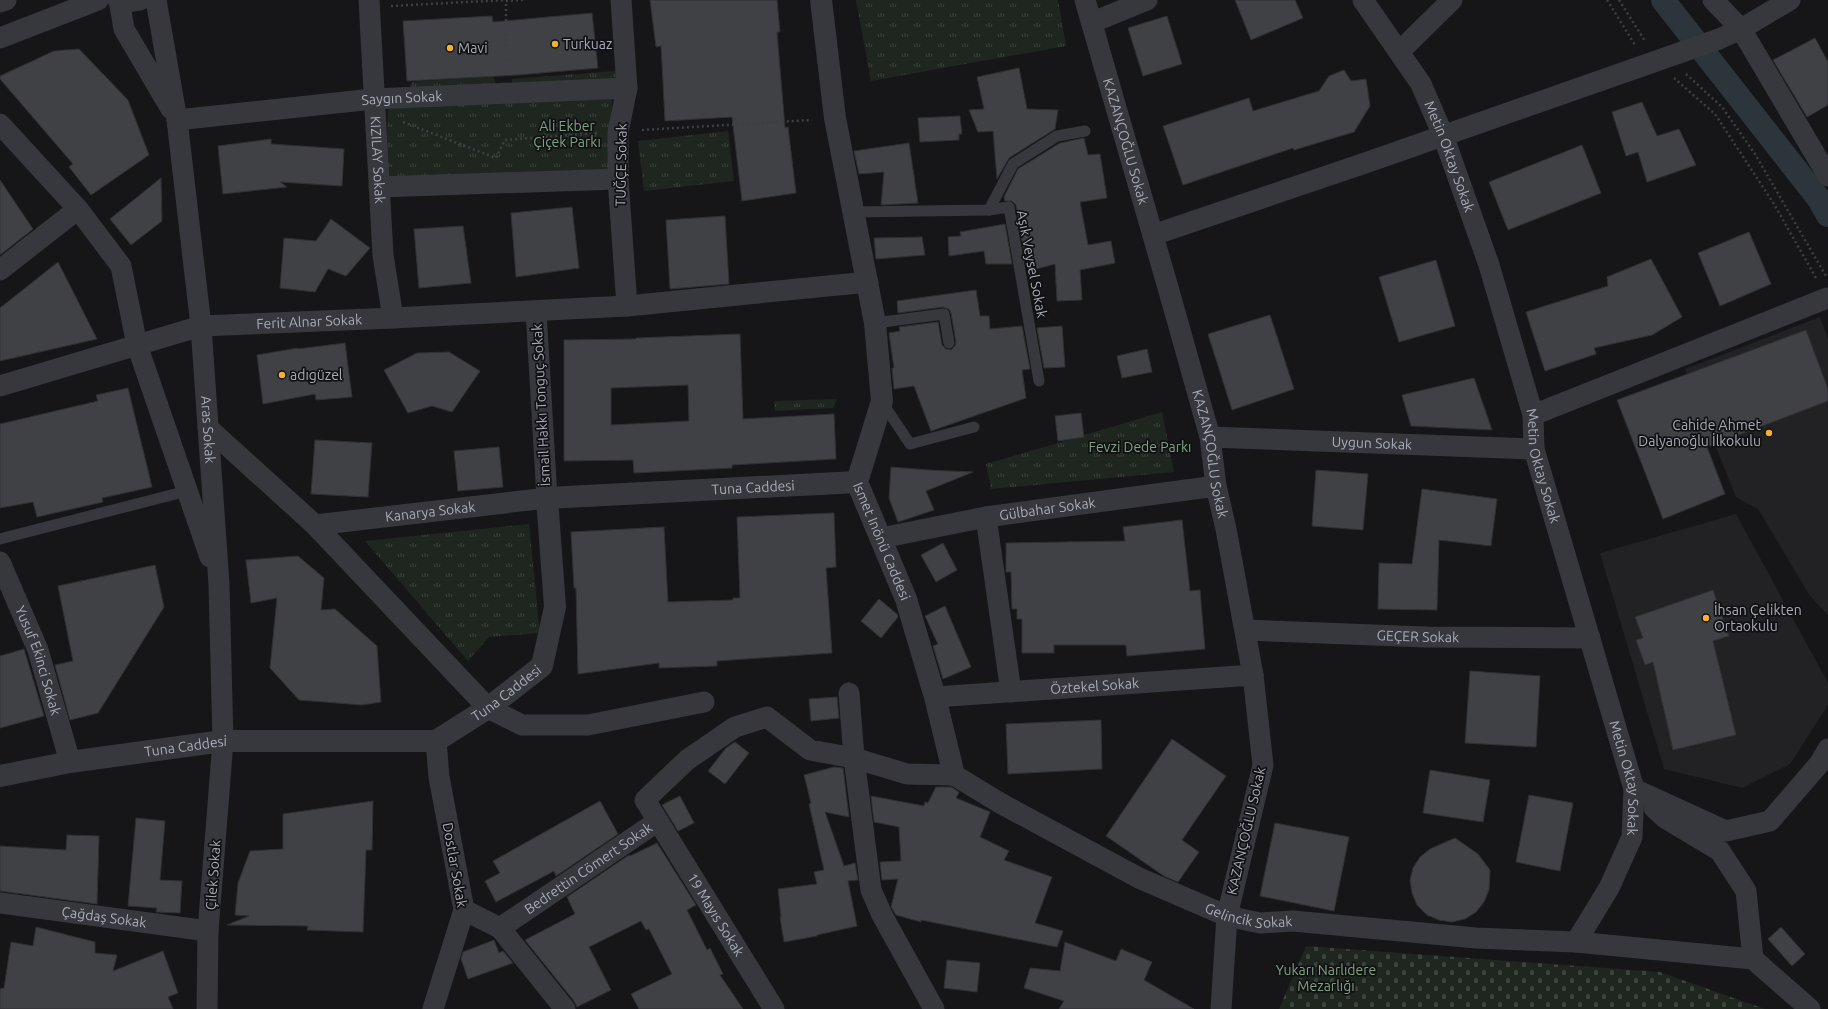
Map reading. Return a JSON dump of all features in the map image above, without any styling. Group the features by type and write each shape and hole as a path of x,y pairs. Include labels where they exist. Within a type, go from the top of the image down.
{"street":[{"path":"0,2 6,0"},
{"path":"0,38 98,0"},
{"path":"140,0 128,2 118,0 124,29 177,120"},
{"name":"Aras Sokak","path":"156,0 177,120 201,326 219,584 223,741"},
{"name":"TUĞÇE Sokak","path":"621,0 627,88 618,132 618,179 627,306"},
{"name":"Ismet Inönü Caddesi","path":"821,0 835,118 876,323 882,401 856,482 906,600 936,697 954,774"},
{"name":"KAZANÇOĞLU Sokak","path":"1085,0 1210,437 1216,486 1226,529 1253,676 1263,765 1227,916 1221,1009"},
{"path":"1092,22 1147,0"},
{"name":"Metin Oktay Sokak","path":"1363,0 1421,84 1443,135 1489,265 1533,415 1534,449 1634,789 1632,837 1609,888 1576,942"},
{"path":"1399,52 1452,0"},
{"path":"1713,0 1741,29 1828,176"},
{"path":"1153,235 1719,39 1741,29 1790,0"},
{"name":"KIZILAY Sokak","path":"369,3 383,255 393,318"},
{"name":"Saygın Sokak","path":"177,120 374,100 627,88"},
{"path":"0,124 78,209 121,266 137,345 219,584"},
{"path":"379,187 618,179"},
{"path":"0,270 78,209"},
{"name":"Ferit Alnar Sokak","path":"0,386 201,326 627,306 868,282"},
{"path":"1533,415 1828,289"},
{"name":"İsmail Hakkı Tonguç Sokak","path":"536,311 547,498"},
{"path":"208,428 314,525 488,708 522,725 588,725 704,702"},
{"name":"Uygun Sokak","path":"1210,437 1534,449"},
{"name":"Tuna Caddesi","path":"0,776 70,762 223,741 436,741 488,708 542,666 555,607 547,498 856,482"},
{"name":"Gülbahar Sokak","path":"881,538 986,517 1216,486"},
{"name":"Kanarya Sokak","path":"314,525 547,498"},
{"path":"986,517 1011,692"},
{"name":"Yusuf Ekinci Sokak","path":"0,562 38,650 70,762"},
{"name":"GEÇER Sokak","path":"1245,630 1426,637 1590,638"},
{"name":"Öztekel Sokak","path":"936,697 1253,676"},
{"path":"849,693 854,758 871,890 882,915 934,1009"},
{"name":"Bedrettin Cömert Sokak","path":"500,928 658,821 645,800 687,760 735,728 767,717 810,750 854,758 907,774 954,774"},
{"name":"Çilek Sokak","path":"207,1009 208,931 223,741"},
{"name":"Dostlar Sokak","path":"433,1009 464,910 439,777 436,741"},
{"path":"1634,789 1726,831 1770,820 1820,763 1828,749"},
{"name":"Gelincik Sokak","path":"954,774 1000,803 1139,878 1227,916 1260,923 1293,922 1476,938 1576,942 1753,959"},
{"path":"1634,789 1665,818 1720,851 1746,891 1753,959 1810,1009"},
{"name":"19 Mayıs Sokak","path":"658,821 774,1009"},
{"name":"Çağdaş Sokak","path":"0,903 208,931"},
{"path":"464,910 500,928 565,1009"}],"lane":[{"path":"989,210 1013,164 1057,136 1085,131"},
{"name":"Aşık Veysel Sokak","path":"855,212 989,210 1009,207 1039,381"},
{"path":"876,323 944,314 949,343"},
{"path":"882,401 910,444 974,427"},
{"path":"0,539 187,491"}],"path":[{"path":"506,0 506,93"},
{"path":"369,3 523,0"},
{"path":"1607,0 1637,49 1664,58 1684,86 1715,114 1828,289"},
{"path":"1619,0 1646,43 1683,71 1722,106 1755,154 1828,289"},
{"path":"403,122 496,158 505,140 835,118"}],"shaded area":[{"name":"Cahide Ahmet Dalyanoğlu İlkokulu","path":"1820,317 1828,339 1828,615 1810,596 1758,509 1736,497 1685,369"},
{"name":"İhsan Çelikten Ortaokulu","path":"1736,514 1828,683 1828,705 1790,764 1742,788 1664,769 1600,553"}],"green space":[{"path":"856,0 1058,0 1066,46 871,81"},
{"path":"616,71 616,86 512,89 512,79"},
{"path":"493,76 497,88 410,93 411,82"},
{"name":"Ali Ekber Çiçek Parkı","path":"612,95 610,169 386,178 388,107"},
{"path":"728,131 734,181 644,191 638,141"},
{"path":"837,399 833,408 775,411 774,401"},
{"name":"Fevzi Dede Parkı","path":"1162,412 1174,472 991,489 986,464"},
{"path":"529,524 540,633 489,637 468,661 365,541"},
{"name":"Yukarı Narlıdere Mezarlığı","path":"1306,946 1660,972 1765,1009 1279,1009"}],"building":[{"path":"650,0 777,0 780,32 777,32 785,128 788,127 796,193 742,201 732,117 665,121 661,46 656,47"},
{"path":"1235,0 1295,0 1303,18 1251,40"},
{"path":"592,13 598,68 518,75 407,81 403,21 492,16 493,22"},
{"path":"1167,16 1182,64 1143,76 1128,28"},
{"path":"1815,38 1828,62 1828,105 1807,117 1773,60"},
{"path":"79,49 128,100 149,155 91,195 69,167 73,164 0,79 0,76 54,51"},
{"path":"1019,68 1027,109 1058,110 1055,129 1009,158 997,179 993,131 978,132 969,110 984,109 977,77"},
{"path":"1344,70 1351,81 1366,79 1370,106 1354,132 1294,150 1293,148 1183,185 1163,126 1249,98 1253,111 1319,91 1329,76"},
{"path":"1642,102 1657,136 1679,129 1696,165 1647,182 1638,152 1626,156 1612,112"},
{"path":"960,116 962,134 959,134 959,140 920,142 918,118"},
{"path":"1084,138 1088,155 1100,154 1107,198 1080,202 1088,245 1111,241 1115,263 1080,270 1082,300 1057,301 1055,264 1036,269 1036,264 1026,264 1016,205 1012,201 1005,201 1004,197 1018,169 1060,143"},
{"path":"271,139 271,144 344,149 342,186 280,182 287,187 223,194 218,146"},
{"path":"909,143 918,203 881,205 884,172 859,174 854,151"},
{"path":"1582,145 1601,193 1508,230 1489,182"},
{"path":"161,178 162,221 131,245 110,219"},
{"path":"0,180 33,229 0,255"},
{"path":"572,207 579,268 516,277 511,213"},
{"path":"725,216 729,284 670,289 666,220"},
{"path":"331,219 370,248 346,276 328,269 315,292 280,288 284,238 316,241"},
{"path":"1005,224 1012,264 986,264 984,251 949,256 948,237 961,236 960,232"},
{"path":"463,226 471,283 419,288 414,229"},
{"path":"1749,232 1771,284 1720,306 1698,253"},
{"path":"922,237 925,255 876,259 874,238"},
{"path":"1651,259 1682,317 1652,335 1594,348 1596,354 1545,371 1526,312 1608,286 1607,277"},
{"path":"1436,260 1455,326 1399,342 1379,277"},
{"path":"58,262 97,339 0,361 0,308"},
{"path":"976,290 980,316 989,316 990,329 1022,326 1030,369 1022,370 1026,398 931,431 914,386 894,389 892,368 894,368 889,333 900,331 899,327 938,322 942,345 946,349 951,350 955,346 956,342 951,313 949,309 943,307 898,313 897,301"},
{"path":"1270,315 1294,389 1232,410 1208,334"},
{"path":"1062,326 1065,367 1044,368 1037,328"},
{"path":"1806,330 1828,389 1828,401 1707,447 1725,494 1663,519 1617,400"},
{"path":"740,334 743,419 834,414 836,459 732,465 732,468 634,473 633,460 564,461 564,340","holes":["688,385 689,421 611,425 611,388"]},
{"path":"345,343 352,397 316,400 315,394 263,404 257,355 298,348"},
{"path":"1147,349 1152,372 1122,378 1117,356"},
{"path":"449,352 480,371 452,412 432,406 408,413 384,370 417,353"},
{"path":"1474,378 1492,430 1411,426 1402,395"},
{"path":"128,388 152,487 102,498 103,502 37,517 33,502 0,508 0,424 98,401 96,395"},
{"path":"1081,413 1084,437 1058,441 1055,416"},
{"path":"315,440 372,443 368,497 311,494"},
{"path":"499,447 503,487 458,491 454,451"},
{"path":"891,467 973,472 926,491 934,510 898,522 889,498"},
{"path":"1316,470 1368,474 1363,530 1312,526"},
{"path":"1422,489 1497,499 1491,546 1439,540 1437,610 1378,609 1379,563 1412,564"},
{"path":"834,513 836,567 826,568 832,653 717,661 717,666 659,668 659,663 578,674 576,588 574,588 571,532 664,527 668,602 733,600 733,598 740,598 737,517"},
{"path":"1182,520 1190,591 1200,590 1205,649 1127,656 1126,645 1054,645 1054,653 1022,653 1022,619 1017,619 1017,609 1012,609 1011,572 1006,572 1006,543 1125,541 1123,527"},
{"path":"943,543 957,570 936,582 921,555"},
{"path":"298,556 324,578 321,610 335,609 377,646 381,702 362,705 299,700 270,668 277,598 251,603 246,560"},
{"path":"155,565 164,607 98,713 70,720 55,665 73,661 58,586"},
{"path":"1713,590 1729,636 1713,641 1736,735 1673,750 1653,662 1645,665 1636,640 1643,638 1635,617"},
{"path":"879,599 897,614 898,617 881,638 861,621"},
{"path":"945,606 971,667 943,679 933,646 938,644 925,616"},
{"path":"24,649 44,716 0,728 0,656"},
{"path":"1470,671 1540,676 1536,747 1465,743"},
{"path":"837,697 839,718 811,721 809,699"},
{"path":"1101,720 1102,769 1008,774 1006,724"},
{"path":"1172,739 1226,776 1182,840 1199,852 1178,882 1164,876 1106,836"},
{"path":"735,742 749,753 725,784 708,771 726,748"},
{"path":"834,767 843,768 849,817 825,812 844,866 855,863 858,880 848,881 857,926 817,936 784,942 778,889 817,884 814,872 824,870 804,775"},
{"path":"1430,770 1490,780 1483,822 1423,813"},
{"path":"936,787 951,787 959,792 956,798 990,812 980,837 1009,851 1004,860 1052,877 1035,923 1063,931 1057,947 921,920 921,922 896,915 891,907 898,879 882,880 880,862 901,861 899,827 874,822 871,796 924,806 925,802 928,803"},
{"path":"1529,795 1573,803 1560,871 1516,862"},
{"path":"680,796 694,823 678,831 662,805"},
{"path":"373,801 372,850 366,850 363,932 307,930 308,926 227,925 249,916 235,915 238,883 250,851 283,849 283,814"},
{"path":"600,801 618,834 556,876 554,871 496,902 485,881 500,873 493,861"},
{"path":"136,818 165,821 160,880 182,881 180,913 156,912 157,908 128,906"},
{"path":"1275,823 1349,837 1334,911 1260,896"},
{"path":"67,835 99,836 97,904 0,891 0,846 66,850"},
{"path":"1455,838 1478,854 1490,870 1489,890 1484,902 1476,912 1465,919 1452,922 1439,920 1427,915 1417,905 1412,893 1410,880 1413,868 1420,857 1430,849"},
{"path":"657,843 696,905 687,910 707,950 710,948 723,974 720,975 743,1009 639,1009 631,994 672,974 649,929 646,930 641,921 589,947 611,990 577,1007 574,1001 525,940 575,914 567,897 629,855 630,856"},
{"path":"36,927 95,942 95,953 117,955 113,971 163,951 178,993 168,997 173,1009 0,1009 0,989 4,988 11,942 33,946"},
{"path":"1781,927 1805,954 1792,966 1768,939"},
{"path":"494,940 499,953 503,951 513,963 468,979 461,959 463,952"},
{"path":"1065,942 1116,961 1121,949 1152,962 1144,980 1194,1009 1059,1009 1064,1001 1024,988 1030,968 1060,971"},
{"path":"947,960 980,963 977,992 944,988"}],"waterway":[{"path":"1663,0 1819,199 1828,215"}],"place":[{"name":"Turkuaz","path":"555,44"},
{"name":"Mavi","path":"450,48"},
{"name":"adıgüzel","path":"282,375"},
{"name":"Cahide Ahmet Dalyanoğlu İlkokulu","path":"1769,433"},
{"name":"İhsan Çelikten Ortaokulu","path":"1706,618"}]}
